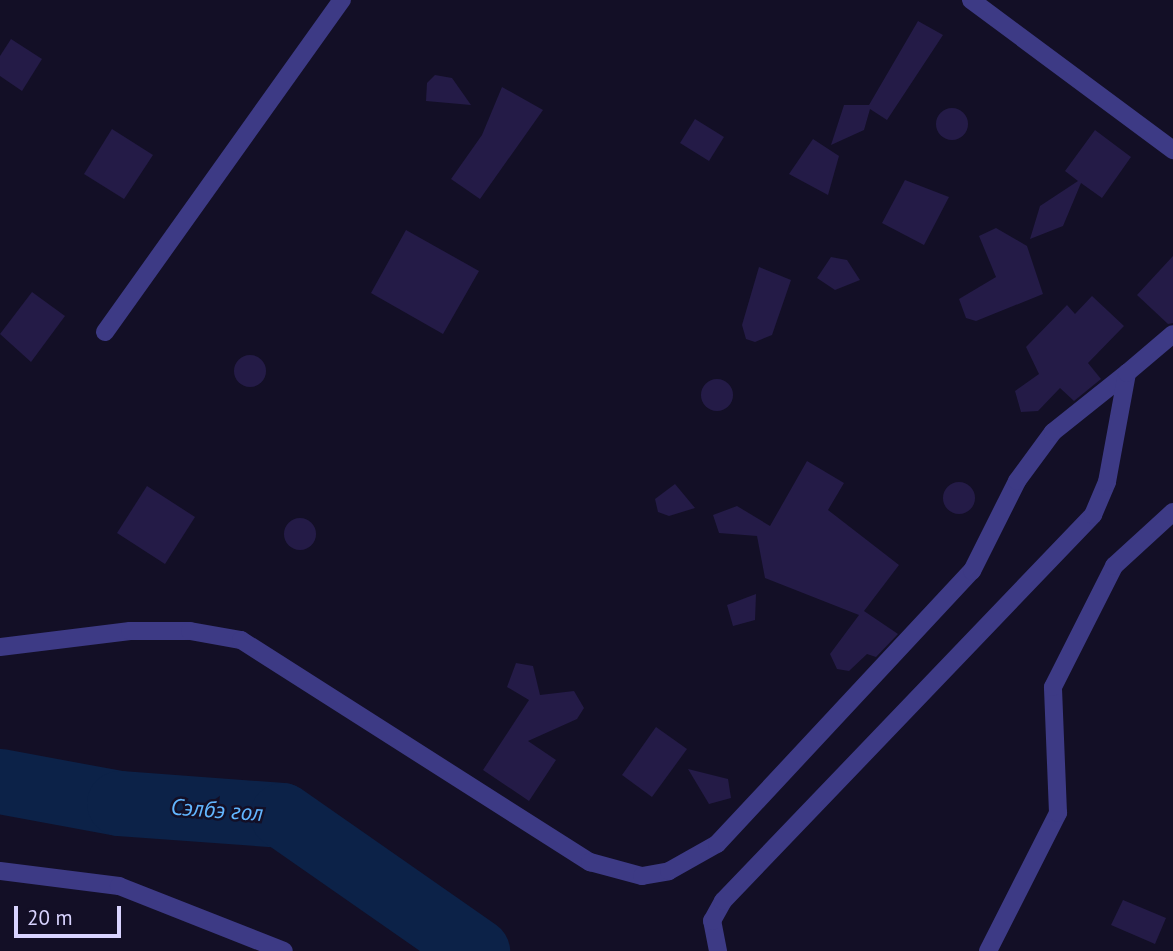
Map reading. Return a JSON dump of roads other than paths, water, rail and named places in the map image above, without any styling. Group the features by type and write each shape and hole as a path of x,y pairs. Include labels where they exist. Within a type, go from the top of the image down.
{"street":[{"path":"105,332 342,0"},
{"path":"971,0 1173,150"},
{"path":"0,647 130,631 190,631 241,640 590,862 642,876 669,871 717,845 972,571 1017,481 1053,432 1173,334"},
{"path":"717,949 712,921 723,901 1093,515 1107,482 1127,373"},
{"path":"988,951 1058,813 1053,687 1114,566 1173,512"},
{"path":"0,871 119,886 284,951"}],"waterway":[{"name":"Сэлбэ гол","path":"0,781 119,803 282,815 477,951"}]}
